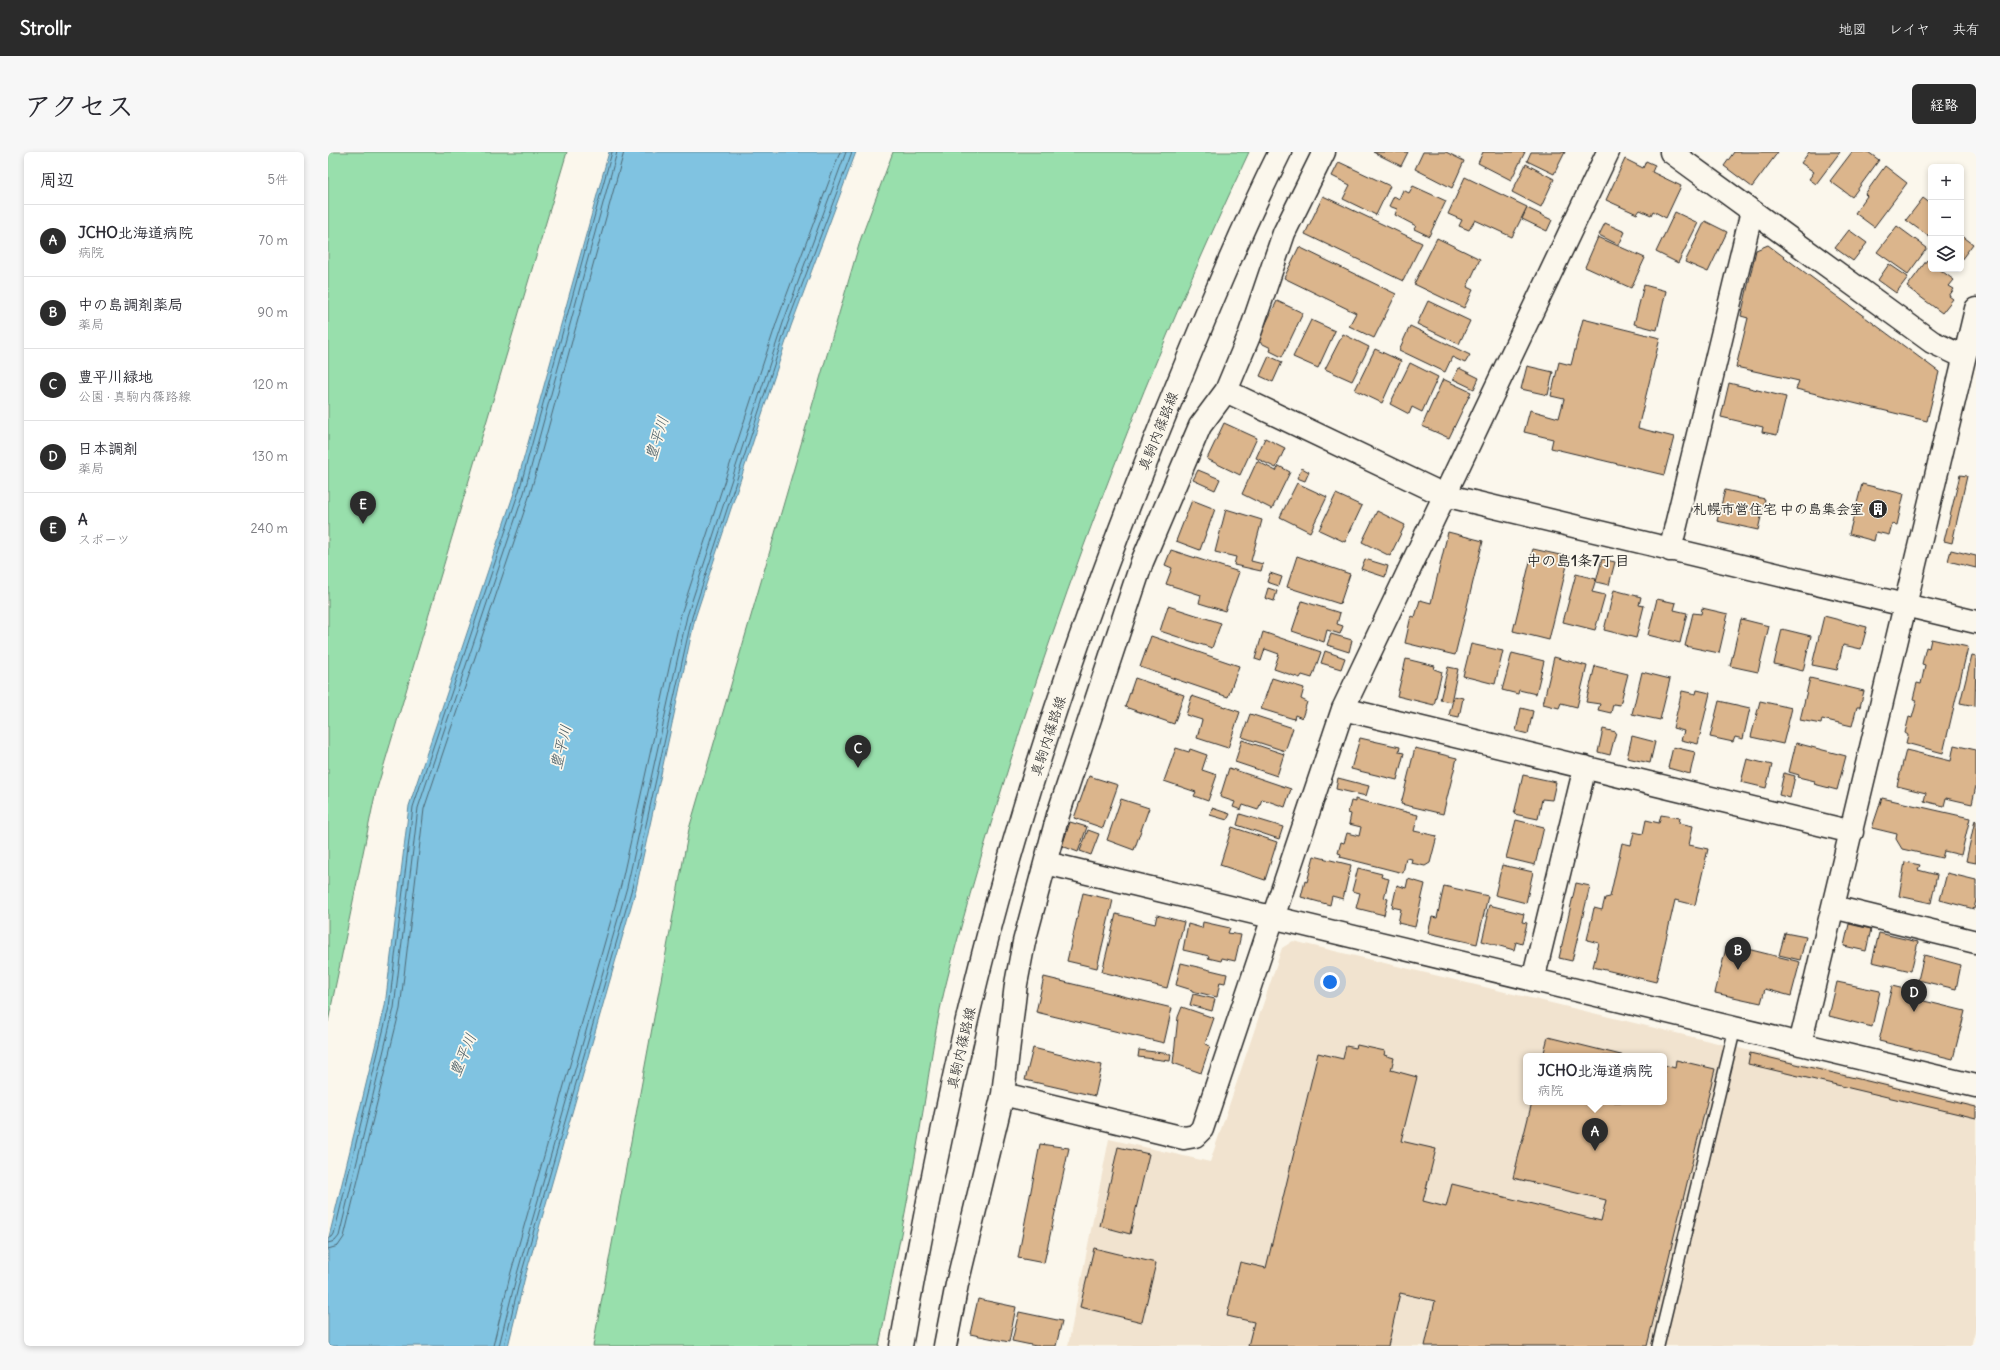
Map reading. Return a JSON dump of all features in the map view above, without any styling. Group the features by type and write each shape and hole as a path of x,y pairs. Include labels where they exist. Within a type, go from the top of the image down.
{"street":[{"name":"真駒内篠路線","path":"901,1346 931,1184 966,1022 1016,839 1051,726 1113,545 1161,424 1217,289 1280,152"},
{"path":"945,1346 957,1284 1003,1094 1016,984 1024,942 1058,815 1142,562 1200,426 1226,391 1249,336 1284,233 1324,152"},
{"path":"1003,1094 1184,1138 1195,1136 1202,1129 1343,709 1608,152"},
{"path":"1671,152 1932,342 1964,357"},
{"path":"1670,550 1752,211"},
{"path":"1800,1044 1852,832 1976,309"},
{"path":"1226,391 1444,496 1976,622"},
{"path":"1343,709 1852,832"},
{"path":"1533,980 1584,767"},
{"path":"1046,863 1976,1086"},
{"path":"1833,907 1976,942"}],"lane":[{"path":"1658,1346 1735,1028"}],"shaded area":[{"path":"1293,941 1976,1105 1976,1327 1971,1346 1068,1346 1109,1139 1210,1162 1282,948"}],"green space":[{"path":"328,152 567,152 375,795 328,1022"},
{"path":"893,152 1249,152 1178,311 1112,470 1053,633 999,798 963,919 940,1009 910,1184 879,1346 593,1346 689,829 861,238"}],"water":[{"name":"豊平川","path":"609,152 856,152 791,326 695,618 636,889 525,1277 508,1346 328,1346 328,1241 385,1006 409,806 515,490"}],"building":[{"path":"1373,152 1408,152 1401,166"},
{"path":"1423,152 1446,152 1464,161 1452,188 1415,169"},
{"path":"1483,152 1525,152 1511,180 1478,163"},
{"path":"1531,152 1565,152 1554,174 1527,161"},
{"path":"1734,152 1778,152 1752,187 1724,166"},
{"path":"1809,152 1840,152 1816,184 1809,179 1814,172 1801,163"},
{"path":"1852,152 1868,152 1879,160 1852,197 1830,181"},
{"path":"1625,159 1643,168 1646,161 1655,165 1652,172 1681,186 1666,218 1653,211 1651,215 1640,210 1637,214 1606,200"},
{"path":"1339,162 1390,186 1376,215 1343,199 1350,185 1332,176"},
{"path":"1526,164 1554,179 1541,207 1512,192"},
{"path":"1885,166 1907,183 1874,227 1855,213 1867,196 1865,194"},
{"path":"1465,177 1527,207 1512,237 1475,220 1469,230 1459,226 1462,220 1448,214"},
{"path":"1413,186 1446,201 1429,236 1414,229 1416,226 1395,215 1397,209 1389,206 1394,196 1399,199 1403,190 1409,193"},
{"path":"1323,196 1422,243 1403,281 1305,234"},
{"path":"1923,198 1928,202 1928,236 1906,220"},
{"path":"1527,208 1552,220 1547,231 1522,219"},
{"path":"1675,212 1698,223 1678,263 1656,252"},
{"path":"1705,221 1727,232 1708,272 1685,262"},
{"path":"1605,223 1625,232 1619,245 1599,235"},
{"path":"1897,226 1927,248 1908,274 1877,252"},
{"path":"1849,230 1867,243 1853,261 1835,248"},
{"path":"1598,237 1645,258 1631,288 1585,267"},
{"path":"1964,237 1973,244 1964,256"},
{"path":"1437,238 1480,259 1467,287 1473,290 1464,308 1414,284"},
{"path":"1768,245 1939,372 1927,421 1796,389 1799,381 1736,367 1748,318 1741,316 1756,250"},
{"path":"1299,247 1396,294 1374,338 1349,326 1356,313 1284,278"},
{"path":"1927,260 1928,272 1943,272 1954,280 1949,286 1954,289 1949,296 1953,299 1942,313 1907,287"},
{"path":"1889,264 1908,277 1896,293 1878,280"},
{"path":"1644,285 1666,291 1657,330 1634,324"},
{"path":"1277,301 1303,313 1282,357 1270,351 1271,348 1257,341"},
{"path":"1428,301 1470,321 1459,344 1417,324"},
{"path":"1583,319 1660,338 1638,428 1674,437 1664,475 1551,448 1553,439 1524,432 1530,410 1559,418 1564,399 1551,396 1559,362 1571,365"},
{"path":"1311,320 1335,331 1318,368 1293,357"},
{"path":"1410,326 1470,355 1465,363 1452,357 1445,372 1399,350"},
{"path":"1343,334 1369,347 1352,381 1325,369"},
{"path":"1375,349 1401,361 1382,403 1355,390"},
{"path":"1269,356 1282,362 1273,382 1260,376"},
{"path":"1410,363 1438,377 1422,412 1412,407 1409,414 1390,404"},
{"path":"1527,366 1553,372 1548,395 1521,389"},
{"path":"1459,368 1479,378 1474,389 1453,379"},
{"path":"1443,379 1471,392 1449,438 1422,426"},
{"path":"1729,383 1786,397 1777,435 1762,432 1763,427 1721,417"},
{"path":"1224,423 1257,438 1240,475 1207,459"},
{"path":"1265,438 1285,448 1276,468 1256,458"},
{"path":"1257,461 1276,471 1279,466 1290,472 1272,509 1242,494"},
{"path":"1302,468 1309,472 1305,481 1297,478"},
{"path":"1198,470 1220,479 1215,490 1193,480"},
{"path":"1960,475 1967,476 1952,543 1944,541"},
{"path":"1297,483 1327,497 1310,532 1280,517"},
{"name":"札幌市営住宅 中の島集会室","path":"1862,484 1904,494 1897,525 1892,524 1889,535 1876,532 1874,541 1849,534"},
{"path":"1725,490 1765,499 1758,530 1717,521"},
{"path":"1336,494 1362,506 1345,542 1319,530"},
{"path":"1192,500 1215,509 1200,550 1176,541"},
{"path":"1226,509 1262,520 1251,561 1263,564 1261,571 1234,565 1236,557 1215,552"},
{"path":"1377,511 1405,525 1390,556 1362,542"},
{"path":"1448,532 1483,541 1455,655 1405,643 1411,616 1415,617 1420,600 1431,603"},
{"path":"1533,549 1569,557 1549,640 1513,631"},
{"path":"1171,550 1239,572 1225,611 1199,603 1201,595 1166,584 1172,568 1165,565"},
{"path":"1951,550 1976,556 1976,568 1948,561"},
{"path":"1297,556 1350,574 1340,604 1287,587"},
{"path":"1365,559 1388,566 1385,577 1361,569"},
{"path":"1602,559 1615,562 1609,585 1596,582"},
{"path":"1270,573 1282,577 1279,586 1267,582"},
{"path":"1576,574 1596,579 1592,592 1605,595 1595,630 1563,622"},
{"path":"1268,588 1277,591 1274,601 1265,598"},
{"path":"1614,590 1641,597 1639,605 1644,606 1636,638 1604,630"},
{"path":"1657,599 1676,603 1674,610 1687,613 1680,643 1648,635"},
{"path":"1302,601 1340,613 1337,624 1343,626 1340,634 1327,630 1324,642 1292,631"},
{"path":"1168,606 1221,623 1212,648 1160,631"},
{"path":"1702,608 1728,614 1719,653 1685,646 1693,613 1701,614"},
{"path":"1824,616 1867,627 1861,649 1843,645 1837,670 1812,665"},
{"path":"1741,619 1769,626 1758,672 1730,666"},
{"path":"1782,629 1811,636 1803,671 1774,664"},
{"path":"1263,632 1321,652 1312,678 1302,675 1300,678 1274,669 1279,654 1265,649 1261,661 1255,659"},
{"path":"1331,634 1352,640 1349,652 1327,645"},
{"path":"1151,636 1239,666 1228,697 1140,667"},
{"path":"1931,639 1968,647 1943,753 1906,743 1908,735 1905,733 1909,717 1912,718 1917,700 1913,699 1917,683 1921,684 1925,665 1922,664 1926,647 1929,648"},
{"path":"1471,644 1503,651 1495,684 1463,676"},
{"path":"1325,651 1345,658 1341,669 1321,663"},
{"path":"1512,653 1544,661 1536,694 1519,690 1518,694 1502,690"},
{"path":"1972,655 1976,656 1975,706 1960,703"},
{"path":"1554,657 1587,666 1577,707 1561,703 1559,708 1543,704"},
{"path":"1406,659 1435,666 1434,669 1442,672 1434,705 1397,696"},
{"path":"1595,666 1628,674 1620,705 1613,704 1611,713 1598,710 1600,704 1586,702"},
{"path":"1448,667 1458,669 1451,702 1440,700"},
{"path":"1642,672 1670,679 1660,720 1632,714"},
{"path":"1135,678 1184,695 1174,724 1125,707"},
{"path":"1272,678 1304,688 1301,699 1307,702 1302,718 1295,715 1294,719 1261,709"},
{"path":"1810,678 1864,691 1860,707 1857,707 1852,726 1822,719 1821,724 1800,720"},
{"path":"1697,690 1710,693 1698,744 1681,740 1684,731 1673,728 1682,691 1696,694"},
{"path":"1192,696 1240,712 1228,748 1197,738 1202,720 1186,715"},
{"path":"1454,696 1463,698 1459,717 1449,715"},
{"path":"1719,701 1750,708 1743,739 1735,737 1733,742 1710,737"},
{"path":"1760,701 1792,708 1783,744 1751,737"},
{"path":"1521,708 1533,711 1528,734 1516,731"},
{"path":"1250,714 1293,728 1285,751 1242,737"},
{"path":"1603,729 1616,732 1610,755 1598,752"},
{"path":"1632,736 1655,742 1650,763 1627,758"},
{"path":"1360,738 1400,747 1399,752 1404,753 1397,780 1351,769"},
{"path":"1242,740 1284,754 1277,776 1235,762"},
{"path":"1796,743 1846,756 1837,790 1814,784 1815,781 1798,777 1799,775 1789,772"},
{"path":"1954,745 1976,750 1976,786 1972,804 1946,798 1944,806 1924,801 1926,793 1897,786 1906,750 1951,761"},
{"path":"1673,747 1695,752 1690,774 1668,768"},
{"path":"1176,748 1189,752 1190,749 1207,755 1202,770 1217,775 1208,801 1194,796 1196,792 1164,781"},
{"path":"1415,748 1457,758 1443,814 1401,804"},
{"path":"1747,759 1772,765 1766,788 1741,782"},
{"path":"1229,768 1291,789 1285,807 1262,799 1258,810 1243,805 1241,810 1233,807 1235,802 1220,797"},
{"path":"1784,773 1795,776 1790,798 1779,795"},
{"path":"1523,775 1556,782 1552,800 1542,799 1538,819 1514,814"},
{"path":"1089,776 1118,785 1103,828 1074,818"},
{"path":"1338,778 1369,786 1366,796 1336,789"},
{"path":"1882,798 1970,818 1961,855 1944,851 1942,858 1902,849 1896,839 1897,834 1872,828"},
{"path":"1121,799 1149,808 1134,850 1107,840"},
{"path":"1355,799 1418,815 1414,831 1437,836 1430,863 1425,866 1411,863 1412,859 1406,858 1403,873 1340,857 1341,854 1338,853 1341,842 1344,843 1347,833 1359,836 1361,827 1349,824 1351,814 1348,813 1351,801 1355,802"},
{"path":"1212,808 1230,814 1227,820 1210,815"},
{"path":"1240,814 1283,827 1279,839 1237,825"},
{"path":"1661,815 1680,818 1679,823 1693,826 1689,845 1708,849 1695,905 1675,900 1656,982 1593,967 1599,943 1587,940 1594,908 1602,910 1605,898 1610,897 1622,843 1631,845 1634,832 1643,834 1646,820 1659,823"},
{"path":"1516,820 1544,827 1535,865 1506,858"},
{"path":"1975,820 1976,821 1976,863 1966,861"},
{"path":"1070,822 1087,827 1078,852 1062,846"},
{"path":"1232,827 1277,842 1265,880 1220,865"},
{"path":"1088,830 1099,834 1091,855 1080,851"},
{"path":"1314,856 1351,865 1343,899 1332,896 1330,905 1301,897"},
{"path":"1905,862 1920,865 1918,870 1937,875 1931,903 1899,896"},
{"path":"1502,865 1533,872 1526,903 1495,895"},
{"path":"1358,868 1382,874 1381,877 1389,879 1384,898 1388,899 1384,915 1356,908 1360,893 1352,891"},
{"path":"1947,873 1976,880 1976,900 1974,909 1940,900"},
{"path":"1408,879 1425,884 1415,927 1398,923 1401,909 1392,907 1397,885 1406,888"},
{"path":"1576,883 1590,886 1572,961 1559,958"},
{"path":"1444,886 1488,896 1477,944 1428,933 1432,917 1437,918"},
{"path":"1083,893 1113,900 1097,968 1067,961"},
{"path":"1489,905 1524,914 1522,922 1527,923 1522,944 1516,942 1514,950 1482,941"},
{"path":"1116,914 1155,924 1157,915 1184,922 1167,988 1102,972"},
{"path":"1203,922 1230,928 1228,933 1241,935 1235,961 1222,958 1221,961 1208,958 1209,956 1183,950 1188,924 1202,928"},
{"path":"1849,924 1871,929 1866,951 1844,946"},
{"path":"1785,933 1806,937 1800,960 1779,955"},
{"path":"1879,933 1918,942 1911,971 1872,962"},
{"path":"1727,944 1800,962 1791,996 1765,989 1761,1003 1715,993"},
{"path":"1924,955 1961,965 1956,989 1918,980"},
{"path":"1181,963 1227,974 1225,983 1220,982 1217,997 1192,991 1176,985"},
{"path":"1044,977 1172,1008 1164,1043 1036,1012"},
{"path":"1837,982 1880,991 1872,1027 1829,1016"},
{"path":"1892,986 1925,994 1924,1001 1965,1011 1953,1059 1879,1041"},
{"path":"1193,994 1215,999 1212,1011 1190,1005"},
{"path":"1182,1007 1214,1018 1205,1044 1210,1046 1201,1073 1173,1063 1178,1017"},
{"path":"1548,1037 1613,1053 1544,1053"},
{"path":"1357,1045 1385,1051 1384,1055 1394,1058 1391,1070 1417,1077 1401,1141 1436,1149 1423,1201 1446,1207 1452,1184 1601,1221 1606,1200 1513,1178 1531,1105 1667,1105 1667,1066 1675,1068 1676,1060 1715,1069 1647,1346 1425,1346 1435,1301 1400,1293 1388,1346 1248,1346 1254,1322 1227,1316 1240,1262 1266,1268 1318,1053 1343,1059 1346,1046 1356,1048"},
{"path":"1033,1048 1102,1065 1095,1096 1025,1080"},
{"path":"1139,1050 1171,1054 1170,1061 1138,1057"},
{"path":"1750,1053 1976,1107 1976,1118 1748,1064"},
{"path":"1040,1144 1069,1148 1044,1263 1018,1258"},
{"path":"1118,1147 1149,1154 1130,1234 1100,1226"},
{"path":"1094,1248 1156,1263 1142,1322 1080,1307"},
{"path":"978,1299 1016,1307 1009,1342 970,1334"},
{"path":"1019,1312 1062,1321 1056,1346 1036,1346 1012,1341"}],"place":[{"name":"札幌市営住宅 中の島集会室","path":"1878,509"},
{"name":"A","path":"363,524"},
{"name":"豊平川緑地","path":"858,768"},
{"name":"中の島調剤薬局","path":"1738,970"},
{"name":"日本調剤","path":"1914,1012"},
{"name":"JCHO北海道病院","path":"1595,1151"}],"district":[{"name":"中の島1条7丁目","path":"1578,561"}]}
